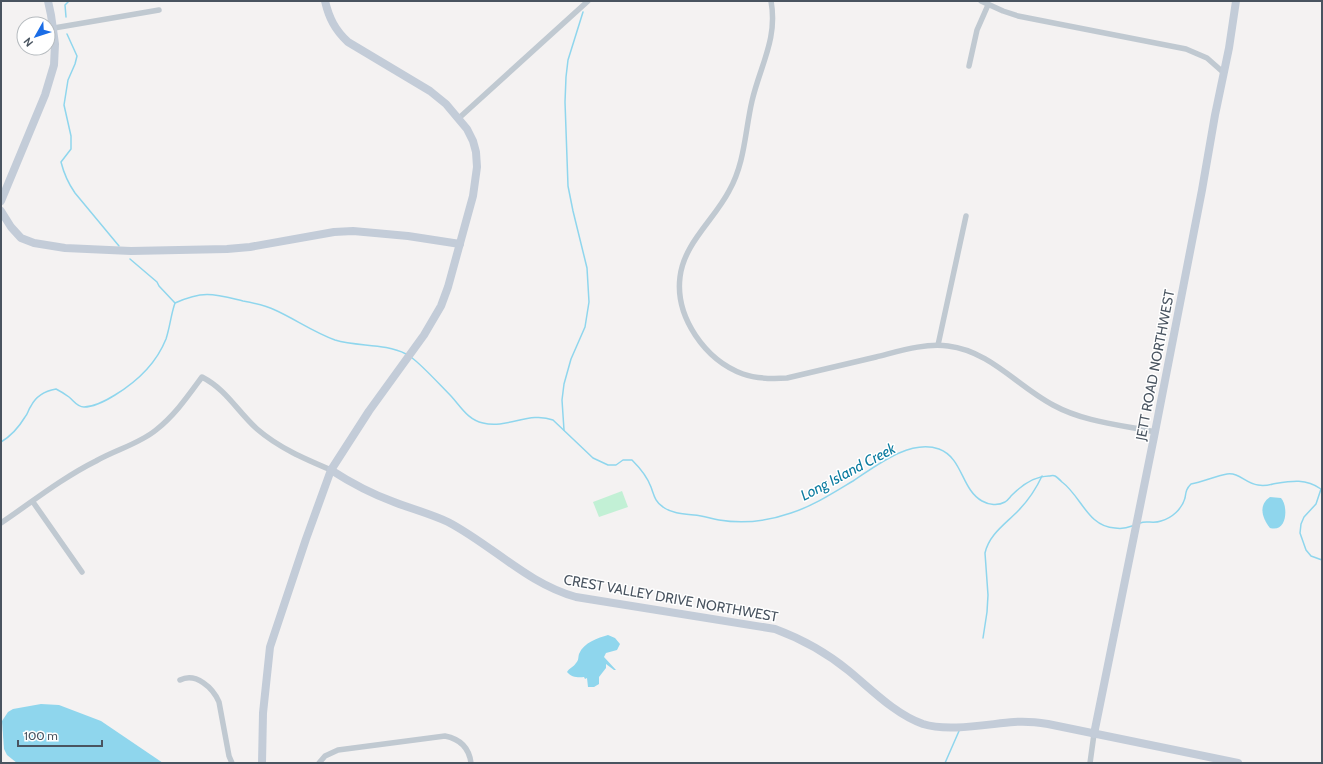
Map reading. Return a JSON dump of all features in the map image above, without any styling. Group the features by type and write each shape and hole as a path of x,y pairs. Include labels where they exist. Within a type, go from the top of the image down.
{"street":[{"path":"48,1 51,16"},
{"path":"262,763 263,713 270,647 306,539 332,470 369,411 414,350 441,306 448,287 473,196 477,166 476,152 473,141 459,118 446,104 430,91 348,42 332,24 325,1"},
{"path":"459,118 588,1"},
{"path":"771,1 773,20 772,34 752,99 740,165 733,184 723,202 694,242 683,263 680,277 679,292 682,307 687,322 702,344 722,362 742,374 764,379 788,378 914,348 938,345 960,348 981,356 1040,398 1069,413 1097,421 1155,432"},
{"path":"981,1 1003,12 1018,16 1186,48 1207,58 1224,73"},
{"name":"JETT ROAD NORTHWEST","path":"1094,734 1155,432 1224,73 1236,1"},
{"path":"969,66 977,30 988,5"},
{"path":"56,28 159,10"},
{"path":"1,201 51,77 55,56"},
{"path":"1,210 10,228 22,238 34,243 65,248 131,251 226,249 250,247 334,232 353,231 408,236 460,244"},
{"path":"938,345 966,216"},
{"name":"CREST VALLEY DRIVE NORTHWEST","path":"32,502 63,480 96,461 156,431 178,410 202,377 221,389 248,421 268,438 288,450 332,470 352,483 375,494 435,516 449,523 493,550 532,578 562,593 576,597 775,629 792,636 834,660 894,709 923,724 937,727 960,727 1032,722 1238,763"},
{"path":"1,523 32,502 82,572"},
{"path":"180,680 186,678 197,680 205,684 216,696 219,702 229,756 232,763"},
{"path":"1090,763 1094,734"},
{"path":"319,763 325,756 338,750 445,736 461,742 470,756 471,763"}],"green space":[{"path":"622,491 628,507 599,517 593,502"}],"water":[{"path":"1270,497 1281,498 1285,506 1285,518 1283,523 1276,528 1270,528 1262,512 1266,500"},
{"path":"608,635 615,638 620,644 617,650 606,653 604,657 616,670 606,664 606,668 599,677 599,684 594,687 588,687 587,678 575,677 567,672 577,662 579,654 584,646 592,641"},
{"path":"41,704 59,705 101,721 163,763 17,763 7,755 4,749 2,721 8,712 13,709"}],"waterway":[{"path":"66,17 65,5 69,1"},
{"path":"564,430 562,400 564,384 571,359 585,327 589,302 587,268 568,186 565,102 568,60 583,12"},
{"path":"67,34 77,56 68,80 64,105 71,136 71,149 61,162 70,186 119,246"},
{"path":"130,259 157,282 175,303"},
{"name":"Long Island Creek","path":"1,442 17,428 27,415 33,402 48,391 56,389 79,406 88,407 108,399 139,378 152,364 162,348 166,339 175,303 194,296 209,294 259,304 290,317 335,340 353,344 389,348 406,354"},
{"name":"Long Island Creek","path":"411,357 421,365 473,419 483,423 492,424 501,424 536,418 553,420 593,458 608,465 616,465 623,460 632,460 645,476 658,503 672,512 737,522 764,520 782,516 807,507 823,499 893,456 916,448 928,447 939,449 947,453 958,466 975,496 982,501 991,504 1005,502 1029,482 1044,476 1055,476 1069,488 1091,517 1098,522 1106,526 1117,528 1132,526"},
{"name":"Long Island Creek","path":"1140,523 1158,522 1169,518 1182,506 1187,489 1191,484 1222,475 1231,474 1239,476 1250,483 1260,485 1292,481 1309,483 1321,489 1316,504 1304,517 1301,524 1300,533 1306,550 1311,556 1322,560"},
{"path":"983,638 988,595 985,553 987,547 993,536 1028,500 1042,476"},
{"path":"945,763 959,731"}]}
